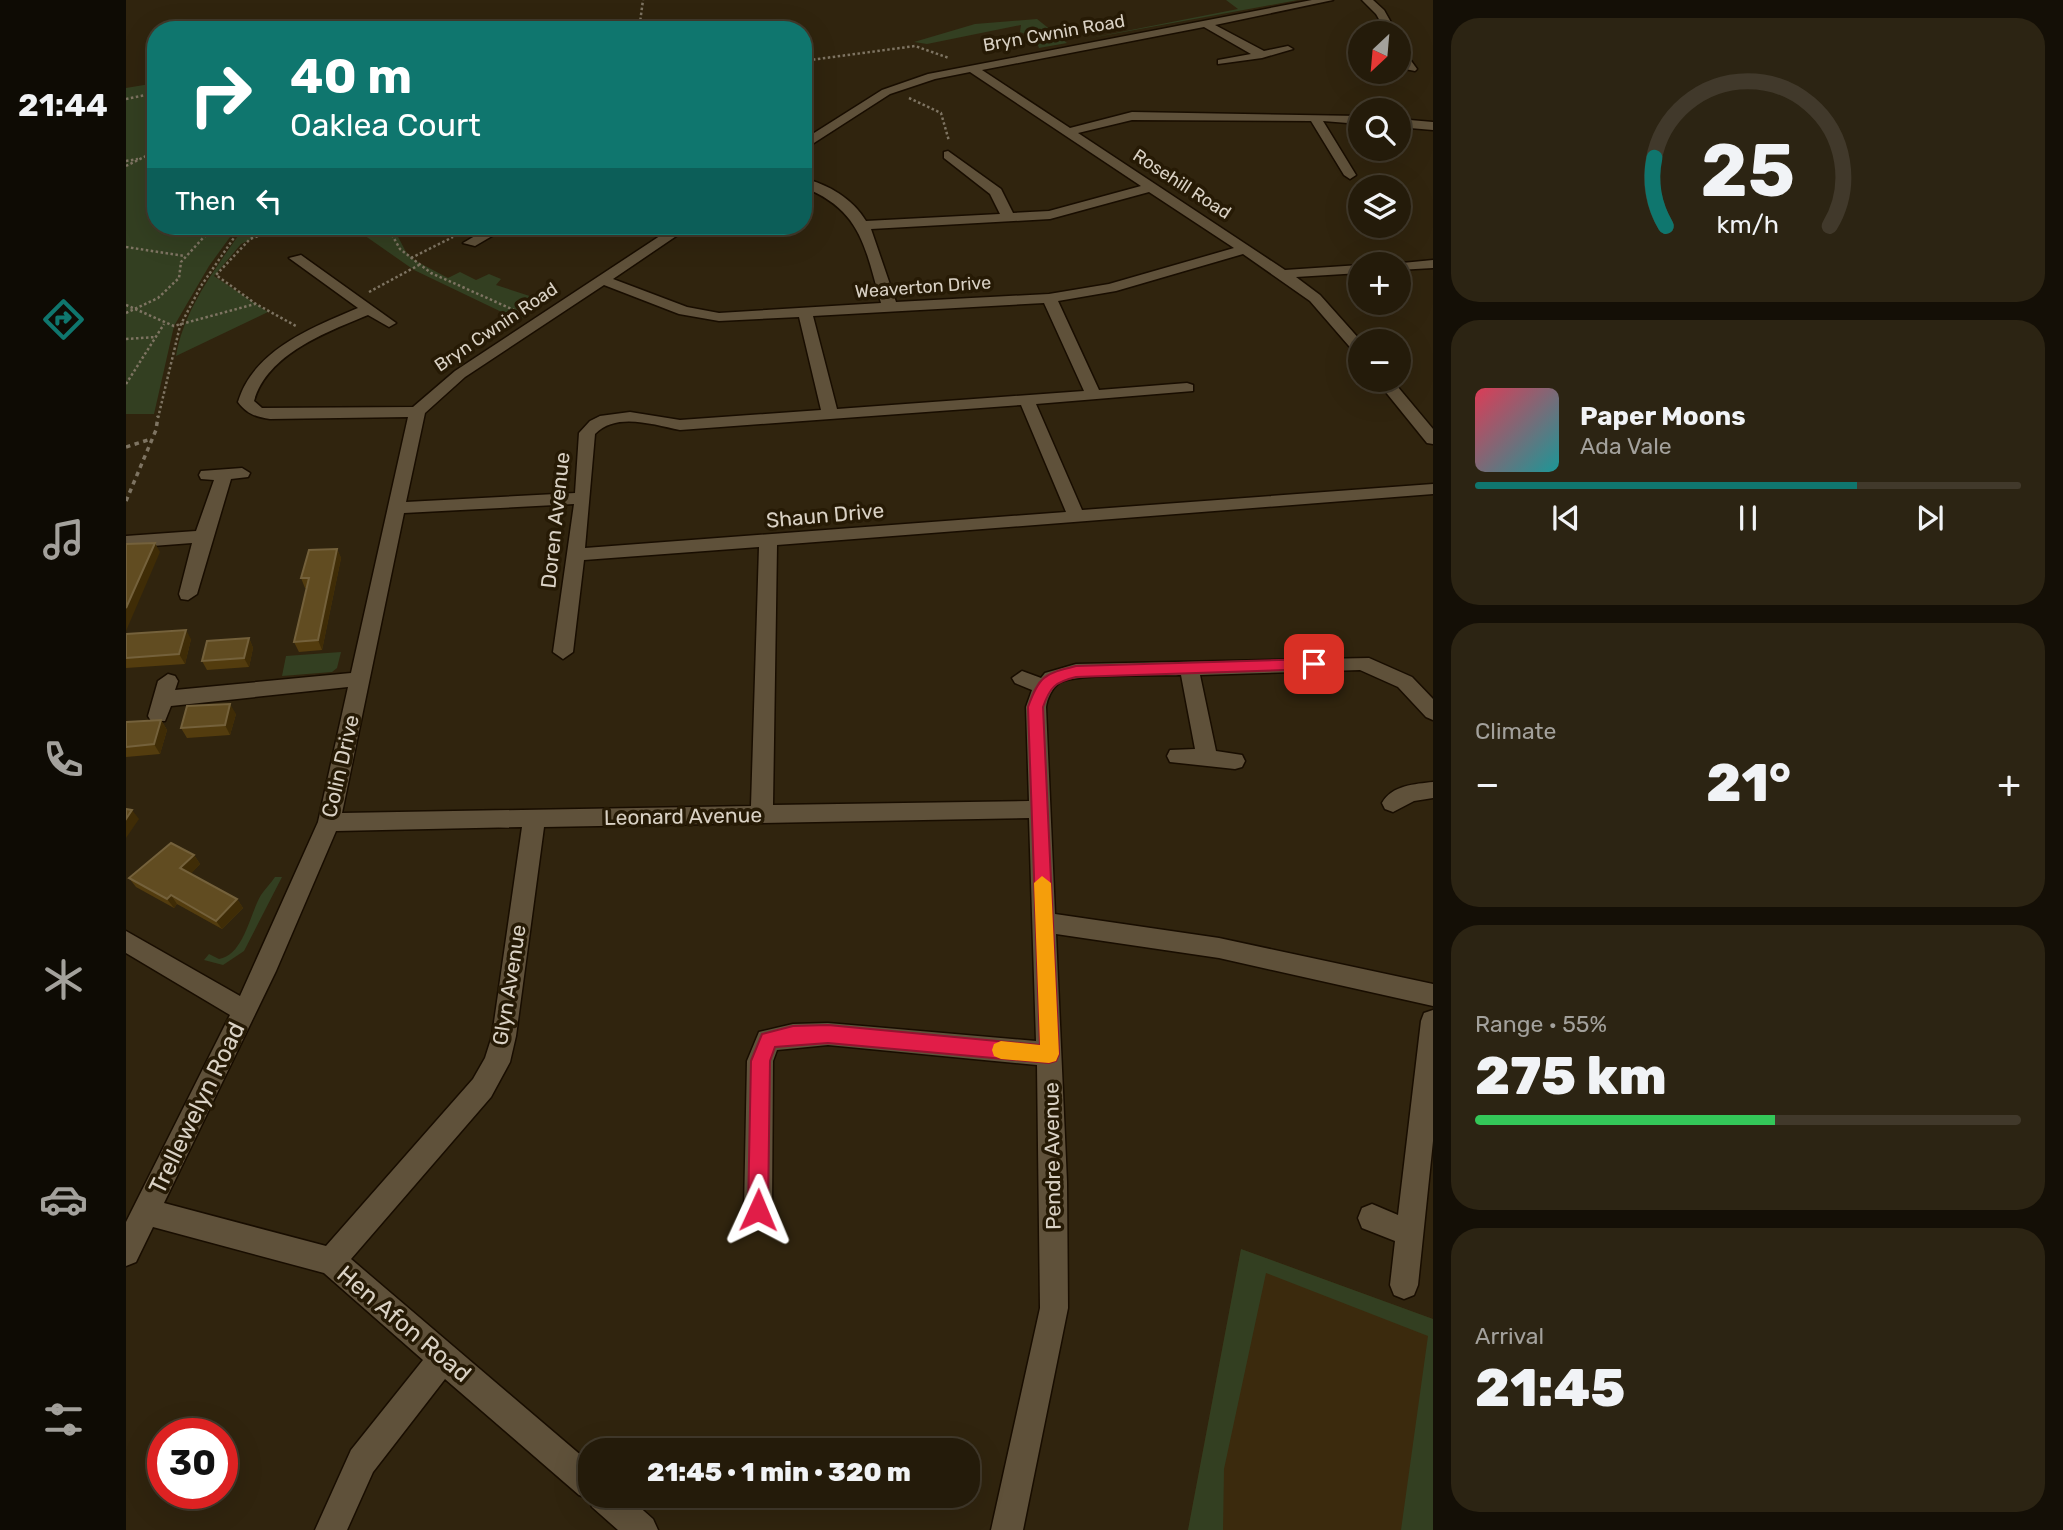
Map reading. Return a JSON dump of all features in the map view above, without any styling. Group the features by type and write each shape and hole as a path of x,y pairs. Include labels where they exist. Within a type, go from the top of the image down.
{"street":[{"name":"Bryn Cwnin Road","path":"812,140 892,90 970,68 1328,0"},
{"path":"1367,0 1385,21"},
{"path":"1206,24 1262,55"},
{"path":"1223,62 1289,49"},
{"name":"Rosehill Road","path":"970,68 1282,274 1315,298 1348,336"},
{"path":"1068,132 1132,116 1348,119"},
{"path":"1315,117 1350,175"},
{"path":"1411,124 1433,126"},
{"path":"812,130 824,133"},
{"path":"942,168 953,159 996,192 1008,217"},
{"path":"812,185 834,194 855,210 864,225 890,308"},
{"path":"864,225 1050,215 1152,187"},
{"path":"469,243 485,235"},
{"name":"Bryn Cwnin Road","path":"417,412 436,392 460,374 670,235"},
{"name":"Weaverton Drive","path":"602,280 684,311 719,317 805,313 1049,298 1111,288 1246,249"},
{"path":"296,258 389,323"},
{"path":"1411,265 1433,264"},
{"path":"1282,274 1348,270"},
{"path":"1049,298 1093,394"},
{"path":"362,304 262,370 246,394 250,408 270,414 289,415 417,412 394,508 583,498"},
{"path":"805,313 830,414"},
{"name":"Doren Avenue","path":"563,652 583,498 587,433 602,419 628,417 680,425 1186,388"},
{"path":"1394,392 1433,439"},
{"path":"1026,399 1077,518"},
{"path":"212,577 190,587 215,476 242,474"},
{"name":"Shaun Drive","path":"575,555 1433,489"},
{"name":"Colin Drive","path":"244,1011 329,822 394,508"},
{"path":"126,542 203,536"},
{"path":"762,815 768,542"},
{"name":"Pendre Avenue","path":"1007,1530 1054,1308 1045,922 1033,682 1076,671 1362,663 1405,682 1433,712"},
{"path":"1189,668 1207,759"},
{"path":"163,698 359,679"},
{"path":"1177,756 1235,761"},
{"path":"1394,803 1409,793 1433,790"},
{"name":"Leonard Avenue","path":"329,822 1038,809"},
{"name":"Glyn Avenue","path":"331,1261 482,1088 497,1062 504,1036 534,818"},
{"path":"1045,922 1219,948 1433,995"},
{"name":"Trellewelyn Road","path":"126,941 244,1011 126,1252"},
{"path":"1404,1285 1433,1021"},
{"path":"758,1210 760,1061 768,1040 793,1035 828,1034 1049,1054"},
{"name":"Hen Afon Road","path":"147,1212 331,1261 578,1474"},
{"path":"1372,1218 1409,1233"},
{"path":"331,1530 362,1461 444,1357"},
{"path":"617,1508 642,1530"}],"path":[{"path":"640,21 643,0"},
{"path":"812,60 915,46 955,60"},
{"path":"892,90 941,113 953,159"},
{"path":"126,99 147,95"},
{"path":"126,166 147,156"},
{"path":"126,161 147,157"},
{"path":"126,313 137,311 158,298 179,278 181,262 206,235"},
{"path":"126,501 152,439 180,326 201,286 236,235"},
{"path":"264,235 243,244 216,275 256,304 312,335"},
{"path":"392,235 400,249 419,265 463,288 541,321"},
{"path":"410,259 469,243"},
{"path":"126,247 186,256"},
{"path":"362,304 419,265"},
{"path":"126,306 164,324 180,326 256,304"},
{"path":"126,384 164,324"},
{"path":"126,339 157,337"},
{"path":"126,447 152,439"}],"shaded area":[{"path":"1241,1249 1433,1319 1433,1530 1188,1530"}],"green space":[{"path":"1226,0 1298,0 1080,40 1238,9"},
{"path":"1037,19 1067,43 1039,48 1035,38 1020,32 1021,25 927,44 914,42 975,24"},
{"path":"147,84 147,235 231,235 209,266 174,326 154,414 126,414 126,88"},
{"path":"239,235 260,235 241,244 214,276 268,312 176,356 186,321 213,272"},
{"path":"364,235 397,235 406,252 414,260 448,278 460,272 476,280 489,274 501,279 496,285 542,300 518,314 524,317 508,328 512,322 510,316 414,270"},
{"path":"341,652 337,668 332,672 282,676 286,656"},
{"path":"275,877 282,877 244,951 223,965 204,960 209,954 219,959 235,950 261,895"},
{"path":"1241,1249 1433,1319 1433,1530 1401,1530 1428,1336 1266,1273 1224,1469 1223,1530 1188,1530"}],"building":[{"path":"155,543 126,608 126,544"},
{"path":"337,549 318,640 294,642 309,578 301,578 309,550"},
{"path":"186,630 179,654 126,658 126,634"},
{"path":"249,638 244,658 202,661 207,641"},
{"path":"230,704 225,725 181,728 187,706"},
{"path":"161,720 154,744 126,747 126,722"},
{"path":"171,843 194,855 180,868 237,899 216,921 171,895 167,899 129,878"}],"slow traffic":[{"path":"1001,1050 1049,1054 1042,883"}],"route":[{"path":"758,1210 760,1061 768,1040 793,1035 828,1034 1049,1054 1036,707 1038,696 1052,678 1076,671 1314,664"}]}
